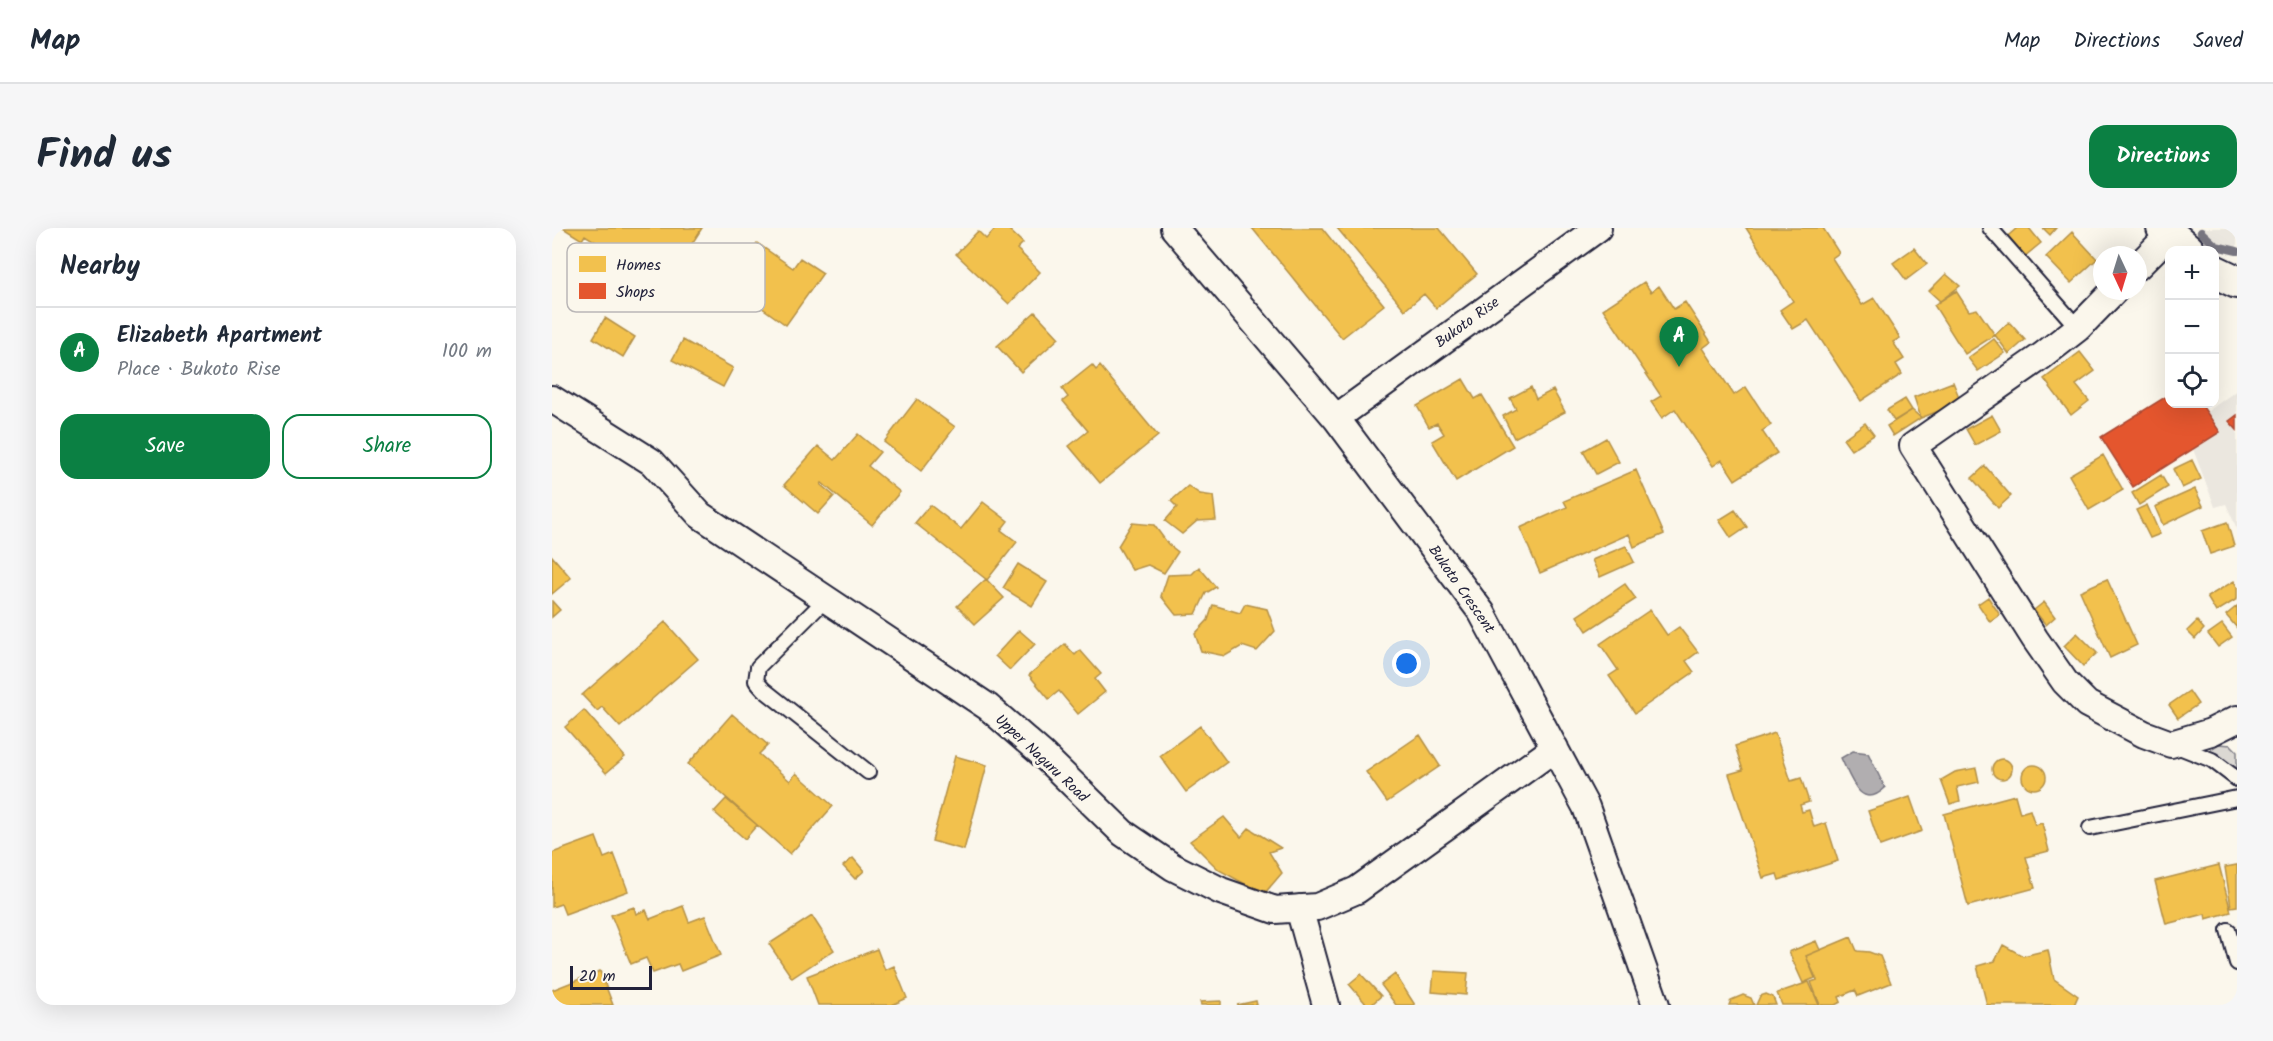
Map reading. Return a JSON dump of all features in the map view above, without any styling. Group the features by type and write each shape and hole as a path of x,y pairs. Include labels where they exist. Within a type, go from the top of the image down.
{"street":[{"name":"Bukoto Crescent","path":"1174,228 1336,418 1482,613 1586,807 1656,1005"},
{"name":"Bukoto Rise","path":"1336,418 1598,228"},
{"path":"2147,259 2173,238"},
{"path":"2219,273 2237,282"},
{"path":"2105,300 2078,327 1913,446 2035,639 2065,682 2088,704 2114,720 2171,744 2211,732 2237,719"},
{"name":"Upper Naguru Road","path":"552,399 652,462 700,516 988,707 1041,753 1123,833 1173,867 1221,891 1275,910 1317,907 1357,890 1555,748"},
{"path":"1299,908 1326,1005"}],"lane":[{"path":"1990,228 2078,327"},
{"path":"825,600 758,667 756,681 762,689 868,772"},
{"path":"2171,744 2212,760 2237,779"},
{"path":"2090,828 2237,798"},
{"path":"2228,930 2237,963"}],"shaded area":[{"path":"2197,228 2237,228 2237,251 2216,246"},
{"path":"2237,390 2237,529 2226,504 2215,507 2185,428 2212,408 2219,408 2219,403"},
{"path":"2219,744 2231,745 2237,751 2237,771 2207,752"},
{"path":"1853,751 1868,753 1885,788 1869,796 1857,789 1841,758"}],"building: Homes":[{"path":"563,228 702,228 692,243 598,243 585,235 582,240"},
{"path":"996,228 1007,228 1023,243 1017,249 1040,272 1009,304 956,254 978,231 986,239"},
{"path":"1252,228 1322,228 1384,305 1342,338"},
{"path":"1337,228 1439,228 1477,274 1436,308 1424,294 1405,310"},
{"path":"1746,228 1823,228 1839,253 1832,258 1862,305 1874,298 1900,338 1893,342 1904,359 1896,364 1902,374 1861,401 1808,320 1793,329 1780,310 1793,301"},
{"path":"2017,228 2029,228 2041,243 2019,261 2002,241"},
{"path":"2043,228 2056,228 2050,235"},
{"path":"2072,232 2093,255 2093,263 2071,283 2046,257"},
{"path":"1914,248 1927,264 1906,280 1893,263"},
{"path":"765,249 793,268 800,258 823,273 786,325 765,310"},
{"path":"1946,274 1960,286 1940,301 1929,291"},
{"path":"1644,282 1651,292 1659,286 1674,309 1685,302 1711,342 1703,348 1734,395 1746,387 1771,425 1762,431 1777,453 1735,480 1722,460 1713,466 1675,409 1662,418 1651,402 1661,396 1603,309"},
{"path":"1956,291 1969,311 1977,309 1995,335 1965,354 1934,305"},
{"path":"1035,312 1059,338 1021,372 997,346"},
{"path":"605,318 635,337 623,357 593,338"},
{"path":"2009,322 2025,340 2009,354 1995,335"},
{"path":"1994,339 2005,353 1978,371 1968,358"},
{"path":"683,340 733,368 723,387 672,360"},
{"path":"2080,352 2095,371 2076,385 2089,401 2071,415 2044,379"},
{"path":"1092,365 1096,370 1100,366 1158,436 1100,483 1069,446 1088,431 1063,401 1068,397 1062,389"},
{"path":"1463,379 1475,399 1482,395 1513,446 1456,481 1432,441 1444,434 1437,423 1429,427 1417,406"},
{"path":"1953,382 1961,402 1921,418 1914,397"},
{"path":"1531,387 1536,399 1553,390 1565,412 1514,438 1503,416 1516,409 1510,398"},
{"path":"917,399 955,427 921,471 884,442"},
{"path":"1905,399 1912,410 1894,421 1887,410"},
{"path":"1912,410 1921,418 1893,436 1887,426"},
{"path":"1992,415 2001,431 1975,445 1966,429"},
{"path":"1865,423 1874,435 1851,450 1843,439"},
{"path":"858,434 880,452 868,466 900,492 872,525 822,483 821,485 834,496 818,514 784,485 818,446 835,460"},
{"path":"1606,438 1619,462 1596,474 1583,451"},
{"path":"2103,455 2123,490 2089,510 2069,475"},
{"path":"2192,460 2201,479 2182,488 2173,469"},
{"path":"1985,466 2011,496 1998,508 1972,478"},
{"path":"1636,470 1664,534 1634,547 1629,534 1540,573 1520,528 1567,507 1564,501"},
{"path":"2161,475 2168,487 2139,505 2132,493"},
{"path":"1188,486 1200,494 1213,496 1216,520 1197,521 1182,534 1165,521 1177,507 1171,501"},
{"path":"2195,489 2203,506 2163,525 2155,507"},
{"path":"983,502 1008,521 1001,530 1017,542 987,580 915,523 930,505 961,529"},
{"path":"2147,505 2160,534 2150,538 2136,510"},
{"path":"1735,510 1747,527 1731,538 1719,520"},
{"path":"2227,522 2234,546 2210,554 2202,531"},
{"path":"1132,523 1154,525 1168,544 1178,552 1164,573 1148,565 1132,570 1118,546"},
{"path":"1626,546 1634,562 1600,577 1592,560"},
{"path":"552,556 571,578 552,594"},
{"path":"1018,564 1047,582 1032,606 1003,588"},
{"path":"1199,567 1216,587 1206,593 1196,614 1176,615 1161,596 1168,575 1192,574"},
{"path":"986,579 1004,598 975,624 957,606"},
{"path":"2107,579 2137,645 2110,658 2080,591"},
{"path":"2234,581 2237,587 2237,599 2216,612 2207,597"},
{"path":"1625,584 1636,599 1587,631 1577,616"},
{"path":"1988,597 2000,615 1990,622 1978,604"},
{"path":"552,601 560,610 552,617"},
{"path":"2044,602 2055,617 2046,625 2034,610"},
{"path":"1245,604 1267,609 1275,631 1257,651 1242,646 1225,656 1201,651 1195,634 1208,620 1213,605 1240,613"},
{"path":"2237,606 2237,628 2226,615"},
{"path":"1650,610 1667,635 1679,627 1698,652 1686,661 1694,672 1635,713 1609,676 1618,670 1600,644"},
{"path":"2197,621 2204,629 2195,639 2187,631"},
{"path":"665,622 698,659 620,727 602,707 597,711 582,695"},
{"path":"2222,624 2232,637 2218,647 2208,634"},
{"path":"1019,630 1035,644 1010,670 995,656"},
{"path":"2077,633 2097,653 2083,666 2064,646"},
{"path":"1065,644 1075,655 1080,650 1101,674 1095,679 1105,692 1078,714 1059,691 1049,699 1029,675"},
{"path":"2189,691 2198,704 2178,718 2169,705"},
{"path":"584,710 625,757 606,773 565,727"},
{"path":"732,714 768,745 759,754 790,781 796,773 833,806 790,854 688,764"},
{"path":"1200,726 1227,762 1186,792 1160,756"},
{"path":"1775,733 1791,781 1801,778 1809,802 1800,805 1802,812 1809,810 1814,827 1826,823 1838,861 1779,880 1777,874 1763,878 1729,774 1743,770 1735,746"},
{"path":"1420,735 1440,766 1387,802 1366,772"},
{"path":"955,756 987,765 964,850 932,841"},
{"path":"1998,759 2006,759 2012,765 2012,773 2006,779 1998,779 1992,773 1992,765"},
{"path":"2034,765 2042,769 2046,777 2042,785 2034,789 2026,785 2022,777 2026,769"},
{"path":"1976,768 1979,782 1957,787 1960,801 1950,804 1941,780 1955,772"},
{"path":"2015,795 2020,813 2030,810 2035,825 2042,823 2049,851 2026,857 2035,888 1968,906 1944,814"},
{"path":"1910,797 1922,831 1880,846 1868,811"},
{"path":"726,799 757,825 745,839 714,812"},
{"path":"1224,817 1241,837 1249,828 1281,848 1269,852 1282,873 1264,894 1219,870 1190,841"},
{"path":"596,837 604,858 614,854 628,891 565,914 561,904 552,907 552,853"},
{"path":"853,858 864,871 855,879 843,866"},
{"path":"2219,865 2231,912 2206,919 2205,914 2166,924 2155,881"},
{"path":"2237,865 2237,906 2231,907 2225,867"},
{"path":"683,906 689,922 705,916 721,955 681,971 678,964 653,973 646,958 631,964 611,915 634,907 636,914 646,910 650,919"},
{"path":"812,916 834,950 792,978 769,944"},
{"path":"1851,937 1857,951 1880,956 1891,983 1858,996 1855,990 1839,997 1841,1002 1835,1005 1820,1005 1811,982 1817,980 1806,956"},
{"path":"1816,941 1820,950 1806,956 1815,978 1803,983 1789,952"},
{"path":"2003,945 2023,956 2048,950 2054,979 2078,996 2074,1005 1987,1005 1977,966 1995,961"},
{"path":"877,949 885,970 894,966 907,998 892,1005 818,1005 807,976"},
{"path":"600,971 613,1005 552,1005 552,990"},
{"path":"1434,971 1468,973 1466,995 1432,992"},
{"path":"1361,974 1381,996 1371,1005 1367,1005 1349,984"},
{"path":"1395,974 1415,1005 1396,1005 1381,985"},
{"path":"1809,982 1819,1005 1782,1005 1777,993"},
{"path":"1766,994 1773,997 1776,1005 1756,1005 1760,996"},
{"path":"1743,995 1751,998 1754,1005 1729,1005 1731,1000"},
{"path":"1221,1001 1221,1005 1201,1005 1200,1002"},
{"path":"1256,1001 1257,1005 1237,1005"}],"building: Shops":[{"path":"2165,397 2165,408 2204,408 2220,432 2133,487 2101,437"},
{"path":"2237,415 2237,430 2229,421"}],"waterway":[{"path":"2201,232 2216,246 2237,251"}],"place":[{"name":"Elizabeth Apartment","path":"1679,367"}]}
